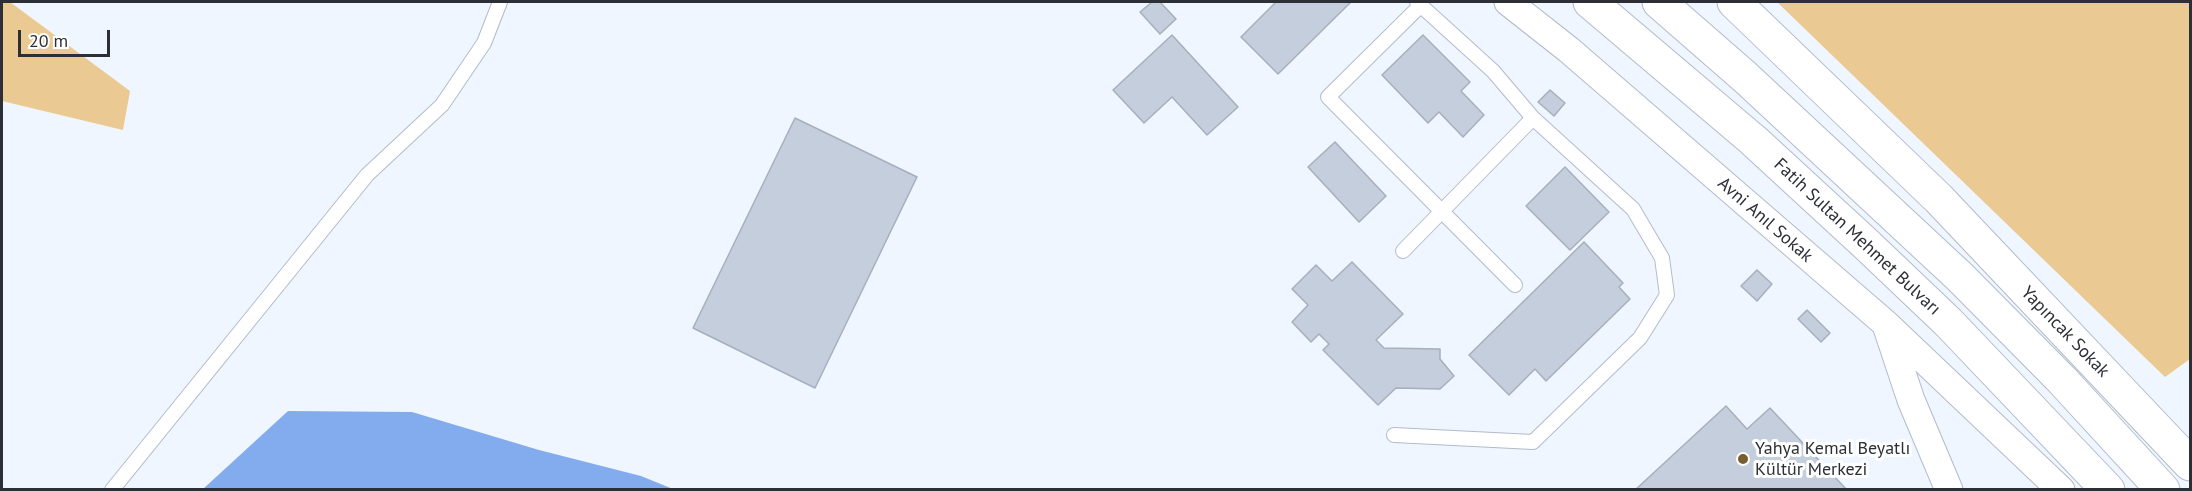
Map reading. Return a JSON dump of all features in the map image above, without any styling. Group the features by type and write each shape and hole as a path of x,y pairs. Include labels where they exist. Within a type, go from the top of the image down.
{"main road":[{"name":"Fatih Sultan Mehmet Bulvarı","path":"1590,2 1753,140 1866,244 1948,322 2108,489"},
{"path":"1659,2 1795,123 1959,277 2062,380 2163,489"},
{"name":"Yapıncak Sokak","path":"1734,2 1938,200 2190,464"}],"street":[{"name":"Avni Anıl Sokak","path":"1508,2 1578,58 1886,324 2061,489"},
{"path":"1886,324 1911,400 1949,489"}],"lane":[{"path":"112,489 367,175 441,105 484,43 500,2"},
{"path":"1394,435 1533,442 1640,338 1667,295 1662,258 1633,209 1533,118 1494,71 1419,3 1328,97 1515,285"},
{"path":"1403,251 1533,118"}],"shaded area":[{"path":"2,2 10,2 130,91 123,130 2,101"},
{"path":"1777,2 2190,2 2190,359 2165,377"}],"water":[{"path":"288,411 412,412 539,450 641,476 673,489 203,489"}],"building":[{"path":"1152,2 1160,2 1176,19 1160,34 1140,12"},
{"path":"1276,2 1351,2 1278,74 1241,37"},
{"path":"1172,35 1238,107 1207,135 1172,97 1144,123 1113,90"},
{"path":"1423,35 1470,82 1461,91 1484,115 1463,137 1439,112 1428,123 1382,75"},
{"path":"1550,90 1565,103 1554,116 1538,102"},
{"path":"795,118 917,177 815,388 693,328"},
{"path":"1335,142 1386,196 1359,222 1308,167"},
{"path":"1565,167 1609,212 1570,250 1526,206"},
{"path":"1584,242 1623,283 1619,287 1630,299 1546,381 1535,369 1509,395 1469,355"},
{"path":"1352,262 1403,314 1376,340 1384,348 1440,349 1440,359 1454,376 1440,389 1396,388 1378,405 1323,350 1329,344 1319,334 1311,342 1292,322 1308,305 1292,289 1316,265 1332,281"},
{"path":"1757,270 1772,284 1757,301 1741,286"},
{"path":"1807,310 1830,333 1821,342 1798,319"},
{"name":"Yahya Kemal Beyatlı Kültür Merkezi","path":"1726,406 1747,429 1770,408 1847,490 1635,490"}],"place":[{"name":"Yahya Kemal Beyatlı Kültür Merkezi","path":"1743,459"}]}
